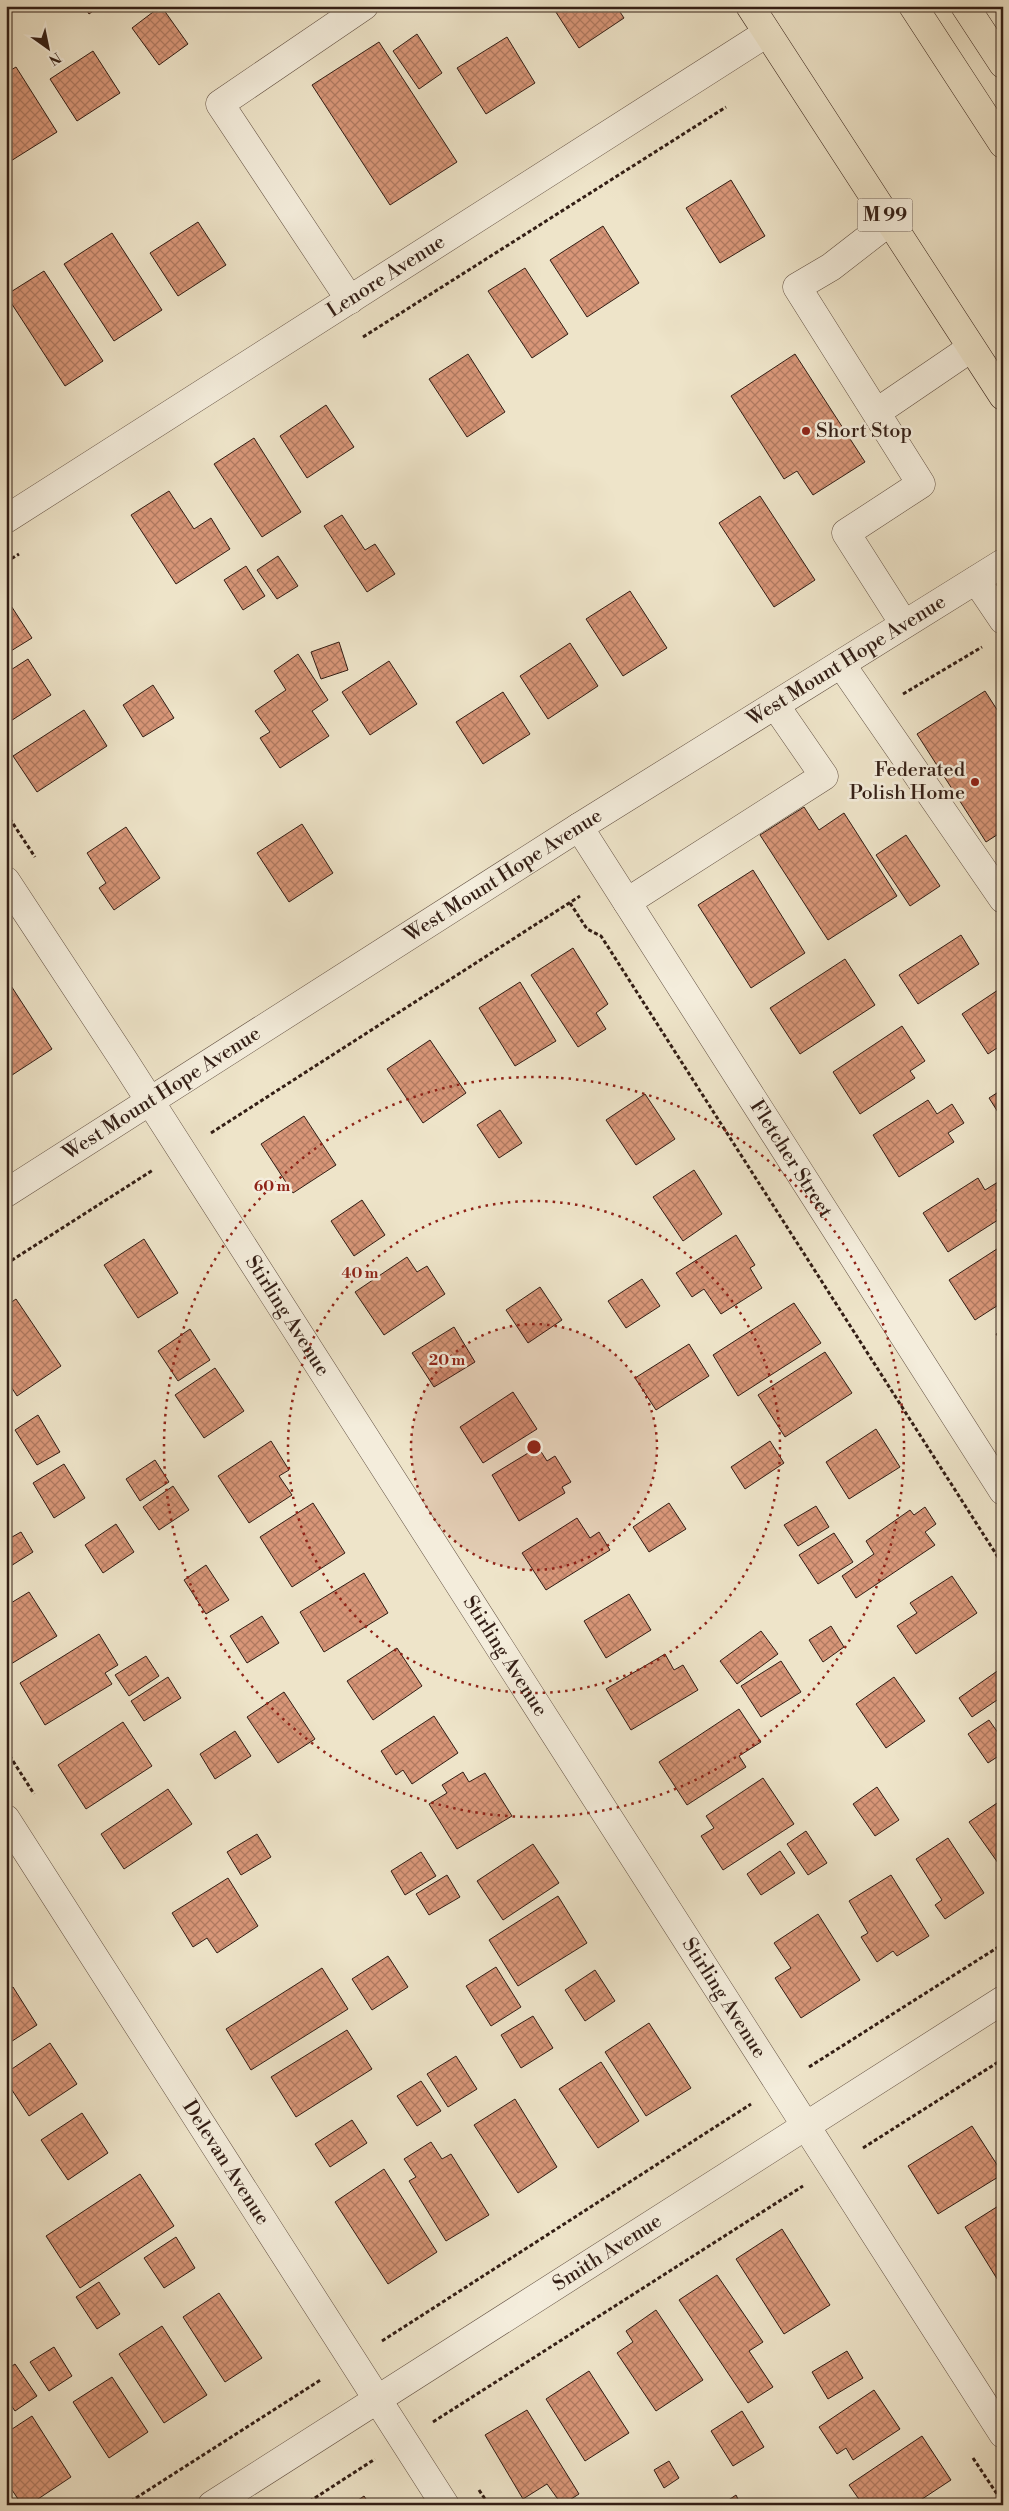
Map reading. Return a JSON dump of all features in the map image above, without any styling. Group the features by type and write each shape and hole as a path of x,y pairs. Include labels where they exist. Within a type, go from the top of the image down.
{"main road":[{"name":"M 99","path":"750,6 1003,396"},
{"path":"913,6 1003,144"},
{"path":"965,6 1003,64"}],"street":[{"path":"350,300 220,104 364,6"},
{"name":"Lenore Avenue","path":"6,519 767,33"},
{"path":"889,222 831,267 797,287 921,484 846,533 904,624"},
{"path":"877,412 971,348"},
{"name":"West Mount Hope Avenue","path":"7,1191 579,827 1003,562"},
{"path":"976,580 1003,620"},
{"path":"841,664 1003,899"},
{"path":"627,902 824,776 775,705"},
{"name":"Fletcher Street","path":"579,827 1003,1491"},
{"name":"Stirling Avenue","path":"6,881 14,910 149,1100 1003,2434"},
{"name":"Delevan Avenue","path":"6,1819 444,2505"},
{"name":"Smith Avenue","path":"212,2505 1003,2000"}],"path":[{"path":"358,340 726,107"},
{"path":"6,562 23,552"},
{"path":"874,711 986,645"},
{"path":"6,1264 611,877"},
{"path":"570,903 587,930 601,936 1003,1565"},
{"path":"125,2505 1003,1944"},
{"path":"304,2505 1003,2059"}],"building":[{"path":"84,6 100,6 89,14"},
{"path":"161,6 188,44 159,65 132,28"},
{"path":"552,6 616,6 624,18 579,48"},
{"path":"417,34 442,73 419,89 393,51"},
{"path":"507,37 535,83 486,114 457,68"},
{"path":"379,42 457,162 390,205 312,85"},
{"path":"93,51 120,93 77,121 50,79"},
{"path":"16,67 57,132 6,164 6,73"},
{"path":"731,180 765,236 720,263 686,208"},
{"path":"198,222 226,265 178,296 150,253"},
{"path":"603,226 639,283 587,317 550,260"},
{"path":"112,233 162,310 114,341 64,264"},
{"path":"525,268 568,334 532,358 488,291"},
{"path":"44,271 103,361 65,386 6,295"},
{"path":"468,354 505,412 467,437 429,379"},
{"path":"795,354 865,462 813,495 797,471 784,479 731,396"},
{"path":"326,405 354,447 307,478 280,436"},
{"path":"254,438 301,512 262,537 214,464"},
{"path":"169,491 194,529 211,518 230,549 176,584 131,515"},
{"path":"760,496 815,580 774,607 719,523"},
{"path":"342,515 365,550 375,544 395,574 367,592 324,526"},
{"path":"278,556 298,586 277,599 257,570"},
{"path":"246,566 265,596 243,610 224,580"},
{"path":"630,591 667,648 623,676 586,619"},
{"path":"6,598 32,638 6,654"},
{"path":"339,642 348,670 321,679 311,652"},
{"path":"570,643 598,686 548,719 520,676"},
{"path":"298,654 328,700 312,711 329,736 280,768 260,738 270,732 255,711 286,690 274,671"},
{"path":"28,659 51,695 6,724 6,673"},
{"path":"389,661 417,704 370,735 342,692"},
{"path":"153,685 174,718 143,737 123,705"},
{"name":"Federated Polish Home","path":"985,691 1003,719 1003,831 986,842 917,734"},
{"path":"503,692 530,734 483,764 456,722"},
{"path":"84,710 107,746 37,792 13,756"},
{"path":"804,807 819,830 844,813 897,896 828,940 760,835"},
{"path":"302,824 333,873 289,902 257,853"},
{"path":"126,827 160,878 114,910 99,888 106,883 87,853"},
{"path":"906,835 940,886 910,906 876,855"},
{"path":"753,870 805,953 751,988 698,905"},
{"path":"961,935 979,964 918,1004 899,975"},
{"path":"573,948 608,1004 596,1013 606,1029 578,1047 531,975"},
{"path":"845,959 875,1005 800,1054 770,1008"},
{"path":"6,978 52,1049 6,1079"},
{"path":"520,982 556,1041 515,1066 479,1008"},
{"path":"1001,988 1003,991 1003,1044 988,1054 962,1014"},
{"path":"902,1026 925,1061 910,1071 915,1078 860,1114 833,1072"},
{"path":"430,1040 466,1093 423,1123 387,1069"},
{"path":"1003,1089 1003,1120 989,1098"},
{"path":"645,1094 675,1139 636,1165 606,1120"},
{"path":"928,1100 937,1114 952,1104 964,1123 948,1133 954,1142 899,1177 873,1135"},
{"path":"500,1110 522,1143 499,1158 477,1125"},
{"path":"304,1116 336,1165 293,1193 261,1144"},
{"path":"694,1170 722,1214 683,1241 653,1197"},
{"path":"978,1178 985,1190 998,1182 1003,1189 1003,1206 996,1210 1001,1218 948,1252 923,1213"},
{"path":"362,1200 385,1235 354,1256 331,1221"},
{"path":"736,1235 755,1265 750,1268 762,1288 721,1314 704,1289 692,1297 676,1273"},
{"path":"144,1239 178,1293 138,1318 104,1265"},
{"path":"1003,1245 1003,1302 975,1320 949,1280"},
{"path":"407,1257 417,1272 427,1266 445,1294 384,1335 355,1292"},
{"path":"642,1279 660,1306 626,1328 608,1301"},
{"path":"540,1287 562,1320 528,1343 506,1310"},
{"path":"16,1299 61,1366 17,1396 6,1379 6,1306"},
{"path":"794,1303 821,1343 738,1396 713,1355"},
{"path":"454,1327 475,1362 434,1387 412,1353"},
{"path":"190,1329 210,1360 178,1381 158,1351"},
{"path":"1003,1330 1003,1344 996,1334"},
{"path":"689,1344 709,1376 656,1410 635,1378"},
{"path":"825,1352 852,1393 785,1437 758,1395"},
{"path":"215,1368 244,1411 204,1438 175,1395"},
{"path":"513,1392 537,1429 483,1463 460,1427"},
{"path":"38,1415 60,1452 37,1465 15,1430"},
{"path":"876,1429 900,1467 849,1499 826,1462"},
{"path":"271,1441 289,1470 279,1476 292,1495 249,1523 218,1476"},
{"path":"770,1441 784,1463 745,1489 731,1467"},
{"path":"538,1447 547,1461 555,1456 571,1482 562,1487 565,1493 519,1521 492,1475"},
{"path":"155,1460 169,1482 140,1501 126,1479"},
{"path":"64,1464 85,1498 54,1518 33,1483"},
{"path":"173,1486 189,1510 159,1530 143,1507"},
{"path":"313,1503 345,1553 292,1587 260,1537"},
{"path":"669,1503 686,1529 649,1552 633,1527"},
{"path":"816,1506 829,1527 798,1546 784,1525"},
{"path":"925,1507 936,1524 925,1532 935,1545 856,1598 842,1576 874,1554 866,1541 910,1510 914,1515"},
{"path":"577,1518 590,1538 599,1532 610,1550 546,1590 522,1553"},
{"path":"116,1524 134,1552 103,1573 85,1545"},
{"path":"6,1529 12,1537 21,1532 33,1552 6,1569"},
{"path":"834,1533 853,1562 818,1584 799,1555"},
{"path":"206,1565 229,1600 206,1614 184,1580"},
{"path":"364,1573 388,1613 324,1652 300,1612"},
{"path":"952,1576 977,1613 916,1654 897,1626 917,1613 910,1603"},
{"path":"29,1592 57,1636 6,1667 6,1606"},
{"path":"629,1594 651,1630 606,1658 584,1621"},
{"path":"262,1616 279,1643 247,1663 230,1636"},
{"path":"831,1626 844,1647 823,1662 809,1640"},
{"path":"761,1631 778,1654 737,1684 720,1661"},
{"path":"99,1634 118,1665 105,1673 112,1684 45,1725 20,1683"},
{"path":"397,1648 422,1686 373,1720 347,1681"},
{"path":"665,1654 674,1670 683,1665 698,1690 631,1730 606,1689"},
{"path":"146,1656 159,1676 129,1696 115,1675"},
{"path":"781,1661 801,1692 761,1717 741,1686"},
{"path":"1003,1667 1003,1696 972,1717 959,1698"},
{"path":"168,1677 181,1698 144,1721 131,1701"},
{"path":"894,1677 925,1721 886,1748 856,1704"},
{"path":"284,1692 315,1739 278,1763 247,1717"},
{"path":"739,1709 761,1742 739,1756 746,1767 687,1805 659,1762"},
{"path":"1003,1710 1003,1723 997,1714"},
{"path":"434,1716 458,1753 412,1784 403,1770 396,1775 381,1751"},
{"path":"989,1720 1003,1740 1003,1753 988,1763 968,1734"},
{"path":"123,1722 152,1766 86,1809 58,1765"},
{"path":"235,1731 251,1756 215,1779 200,1754"},
{"path":"463,1772 469,1782 485,1773 512,1816 457,1849 429,1804 447,1793 442,1785"},
{"path":"763,1778 794,1824 723,1870 701,1836 714,1828 706,1816"},
{"path":"877,1787 899,1820 875,1836 853,1804"},
{"path":"168,1789 192,1824 124,1869 101,1834"},
{"path":"1003,1799 1003,1870 969,1822"},
{"path":"806,1831 827,1863 808,1875 787,1844"},
{"path":"257,1834 271,1857 241,1875 227,1852"},
{"path":"948,1838 984,1893 945,1919 935,1905 942,1900 916,1859"},
{"path":"533,1844 559,1883 503,1920 477,1881"},
{"path":"780,1851 795,1873 761,1895 747,1874"},
{"path":"421,1852 436,1876 405,1895 391,1871"},
{"path":"447,1875 460,1897 429,1915 416,1894"},
{"path":"891,1875 929,1936 897,1956 893,1951 877,1962 861,1937 868,1933 849,1901"},
{"path":"228,1878 258,1926 217,1953 207,1938 193,1947 172,1913"},
{"path":"558,1896 587,1943 518,1986 489,1940"},
{"path":"818,1914 860,1980 801,2018 775,1978 791,1968 774,1943"},
{"path":"388,1956 408,1987 372,2010 352,1979"},
{"path":"496,1967 521,2007 491,2026 466,1986"},
{"path":"322,1968 348,2009 251,2070 226,2029"},
{"path":"595,1970 615,2001 585,2021 565,1990"},
{"path":"13,1987 37,2025 6,2045 6,1991"},
{"path":"533,2016 553,2048 521,2068 501,2035"},
{"path":"649,2023 691,2088 646,2116 605,2052"},
{"path":"347,2030 372,2069 296,2117 271,2077"},
{"path":"50,2043 77,2084 29,2116 6,2081 6,2073"},
{"path":"456,2056 477,2089 448,2107 427,2074"},
{"path":"601,2062 639,2121 598,2148 559,2089"},
{"path":"421,2081 441,2111 417,2126 397,2096"},
{"path":"515,2099 557,2167 518,2193 474,2125"},
{"path":"82,2113 108,2153 68,2180 41,2140"},
{"path":"352,2120 367,2143 330,2167 315,2144"},
{"path":"972,2126 1003,2174 938,2214 908,2166"},
{"path":"431,2142 442,2159 451,2154 489,2215 446,2241 409,2181 416,2177 404,2159"},
{"path":"384,2169 437,2252 388,2284 335,2202"},
{"path":"140,2174 174,2226 80,2288 46,2236"},
{"path":"1003,2203 1003,2280 999,2282 965,2227"},
{"path":"782,2229 830,2305 784,2334 736,2259"},
{"path":"176,2237 195,2268 164,2288 144,2258"},
{"path":"717,2275 763,2342 749,2351 773,2387 748,2403 679,2300"},
{"path":"99,2282 120,2314 97,2329 76,2297"},
{"path":"219,2293 262,2358 225,2382 183,2317"},
{"path":"656,2310 703,2380 656,2411 617,2353 633,2342 626,2331"},
{"path":"162,2326 207,2395 164,2423 119,2354"},
{"path":"54,2347 72,2376 49,2391 30,2362"},
{"path":"847,2351 863,2378 828,2399 812,2372"},
{"path":"15,2364 37,2396 15,2411 6,2398 6,2370"},
{"path":"589,2371 629,2433 585,2461 546,2399"},
{"path":"112,2377 148,2432 109,2458 73,2402"},
{"path":"874,2390 900,2429 853,2460 846,2448 837,2454 819,2427"},
{"path":"527,2410 579,2494 562,2505 547,2484 523,2499 485,2435"},
{"path":"742,2411 764,2447 733,2466 711,2431"},
{"path":"32,2416 71,2477 29,2505 22,2505 6,2481 6,2433"},
{"path":"922,2436 951,2480 913,2505 863,2505 849,2485"},
{"path":"669,2461 679,2478 664,2488 654,2470"},
{"path":"736,2495 741,2505 721,2505"},
{"path":"364,2496 370,2505 351,2505"}],"place":[{"name":"Short Stop","path":"806,431"},
{"name":"Federated Polish Home","path":"975,782"}]}
